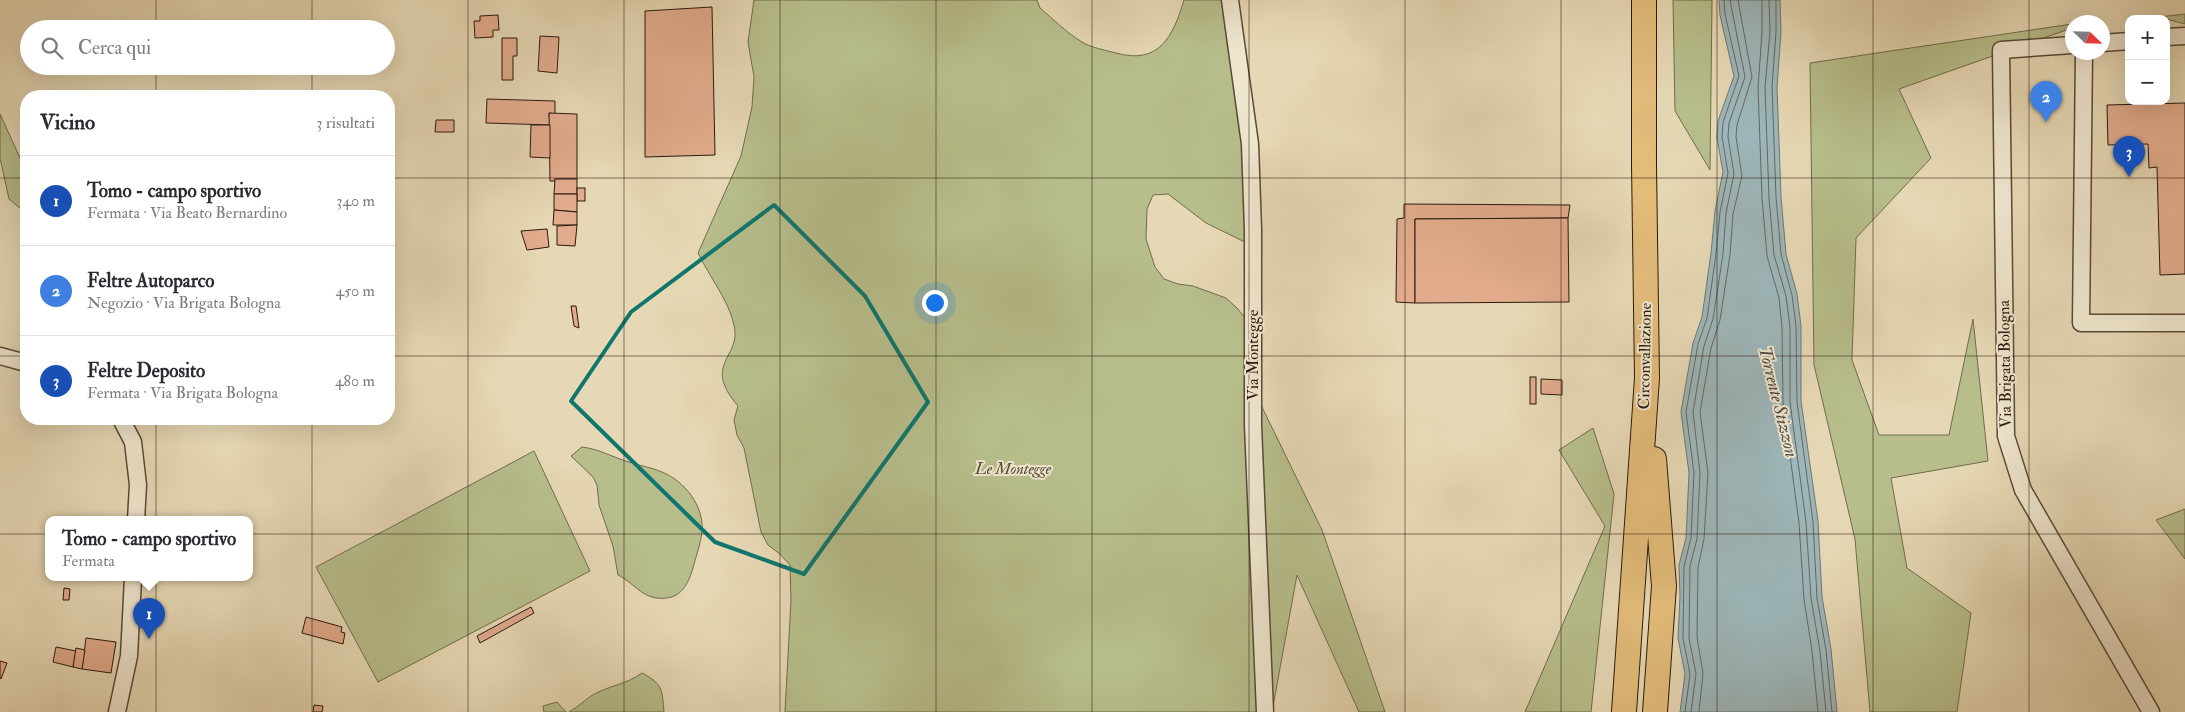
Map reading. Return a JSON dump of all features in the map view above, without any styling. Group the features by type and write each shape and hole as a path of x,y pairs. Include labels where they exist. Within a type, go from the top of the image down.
{"highway":[{"name":"Circonvallazione","path":"1624,712 1647,378 1644,0"},
{"path":"1647,378 1664,586 1655,709"}],"street":[{"name":"Via Montegge","path":"1230,0 1250,144 1253,229 1253,425 1265,712"},
{"path":"2170,37 2185,36"},
{"path":"2110,42 2125,40"},
{"name":"Via Brigata Bologna","path":"2065,45 2001,50 2006,436 2024,490 2151,712"},
{"path":"2084,60 2082,323 2185,323"},
{"path":"0,356 20,361"},
{"path":"123,425 133,442 138,484 136,516"},
{"path":"117,712 129,656 133,581"}],"highlighted area":[{"path":"774,205 865,296 928,402 804,574 715,542 571,401 631,312"}],"green space":[{"name":"Le Montegge","path":"754,0 1037,0 1040,8 1082,42 1099,49 1131,56 1143,55 1154,51 1162,45 1175,26 1184,0 1229,0 1255,247 1206,223 1168,194 1153,195 1147,209 1146,239 1155,267 1164,279 1178,284 1193,286 1226,298 1237,308 1258,334 1260,403 1322,530 1385,712 1359,712 1297,575 1272,712 785,712 791,600 790,565 768,545 761,532 744,448 737,435 734,420 738,406 728,392 723,380 725,362 733,346 735,336 734,325 728,307 698,253 741,156 752,107 754,77 748,42"},
{"path":"1673,0 1712,0 1710,170 1675,111"},
{"path":"2185,14 2185,24 2170,20 2170,16"},
{"path":"2065,25 2065,30 1899,89 1931,158 1856,238 1852,360 1879,435 1949,435 1973,319 1988,461 1891,478 1907,568 1971,613 1957,712 1870,712 1855,539 1814,365 1810,63"},
{"path":"0,114 20,158 20,208 9,199 0,158"},
{"path":"1593,428 1614,494 1591,712 1525,712 1605,526 1559,450"},
{"path":"582,447 594,449 662,472 678,481 696,503 702,521 698,550 690,578 681,591 673,597 652,597 618,575 613,546 599,505 597,485 593,477 571,456"},
{"path":"534,451 590,571 378,682 316,567"},
{"path":"2185,509 2185,559 2156,520"},
{"path":"642,673 658,684 662,693 664,712 569,712 591,696"},
{"path":"557,702 566,712 544,712 543,706"}],"water":[{"name":"Torrente Stizzon","path":"1719,0 1780,0 1781,32 1777,87 1781,197 1786,254 1797,294 1801,326 1801,401 1818,521 1822,597 1831,649 1837,712 1680,712 1685,674 1678,638 1679,565 1686,538 1689,473 1681,412 1693,343 1702,317 1715,211 1723,172 1717,138 1718,121 1734,76 1720,15"}],"building":[{"path":"712,7 715,155 645,157 645,11"},
{"path":"498,15 499,30 493,30 493,37 475,38 474,21 480,21 480,16"},
{"path":"540,36 559,37 557,73 538,71"},
{"path":"502,38 517,38 517,56 513,56 513,80 502,80"},
{"path":"487,99 555,101 555,114 549,113 550,125 486,123"},
{"path":"2170,103 2185,103 2185,274 2160,275 2157,167 2149,168 2148,144 2108,145 2107,105 2170,105"},
{"path":"549,113 577,114 577,179 555,179 555,181 550,181"},
{"path":"436,120 454,120 454,132 435,132"},
{"path":"531,125 550,125 550,158 530,157"},
{"path":"555,179 577,179 577,194 554,194"},
{"path":"577,188 585,188 585,201 577,201"},
{"path":"554,194 577,194 577,212 554,210"},
{"path":"1404,204 1570,205 1568,218 1415,219 1415,303 1396,302 1397,219 1404,218"},
{"path":"554,210 577,212 577,225 553,225"},
{"path":"1568,218 1569,302 1415,303 1415,219"},
{"path":"577,225 575,246 557,245 557,226"},
{"path":"547,229 549,247 527,250 521,231"},
{"path":"571,306 576,306 579,328 574,326"},
{"path":"1530,377 1536,377 1536,404 1530,404"},
{"path":"1541,379 1562,380 1562,395 1541,394"},
{"path":"64,588 70,589 69,600 63,600"},
{"path":"531,607 534,613 480,643 477,636"},
{"path":"306,617 342,627 341,632 345,633 343,644 302,633"},
{"path":"86,638 116,642 111,673 82,669"},
{"path":"56,647 76,651 73,667 53,662"},
{"path":"76,648 85,650 82,669 73,667"},
{"path":"0,661 7,663 1,679 0,678"},
{"path":"314,705 323,706 322,712 313,712"}],"place":[{"name":"Feltre Autoparco","path":"2046,122"},
{"name":"Feltre Deposito","path":"2129,177"},
{"name":"Tomo - campo sportivo","path":"149,639"}]}
